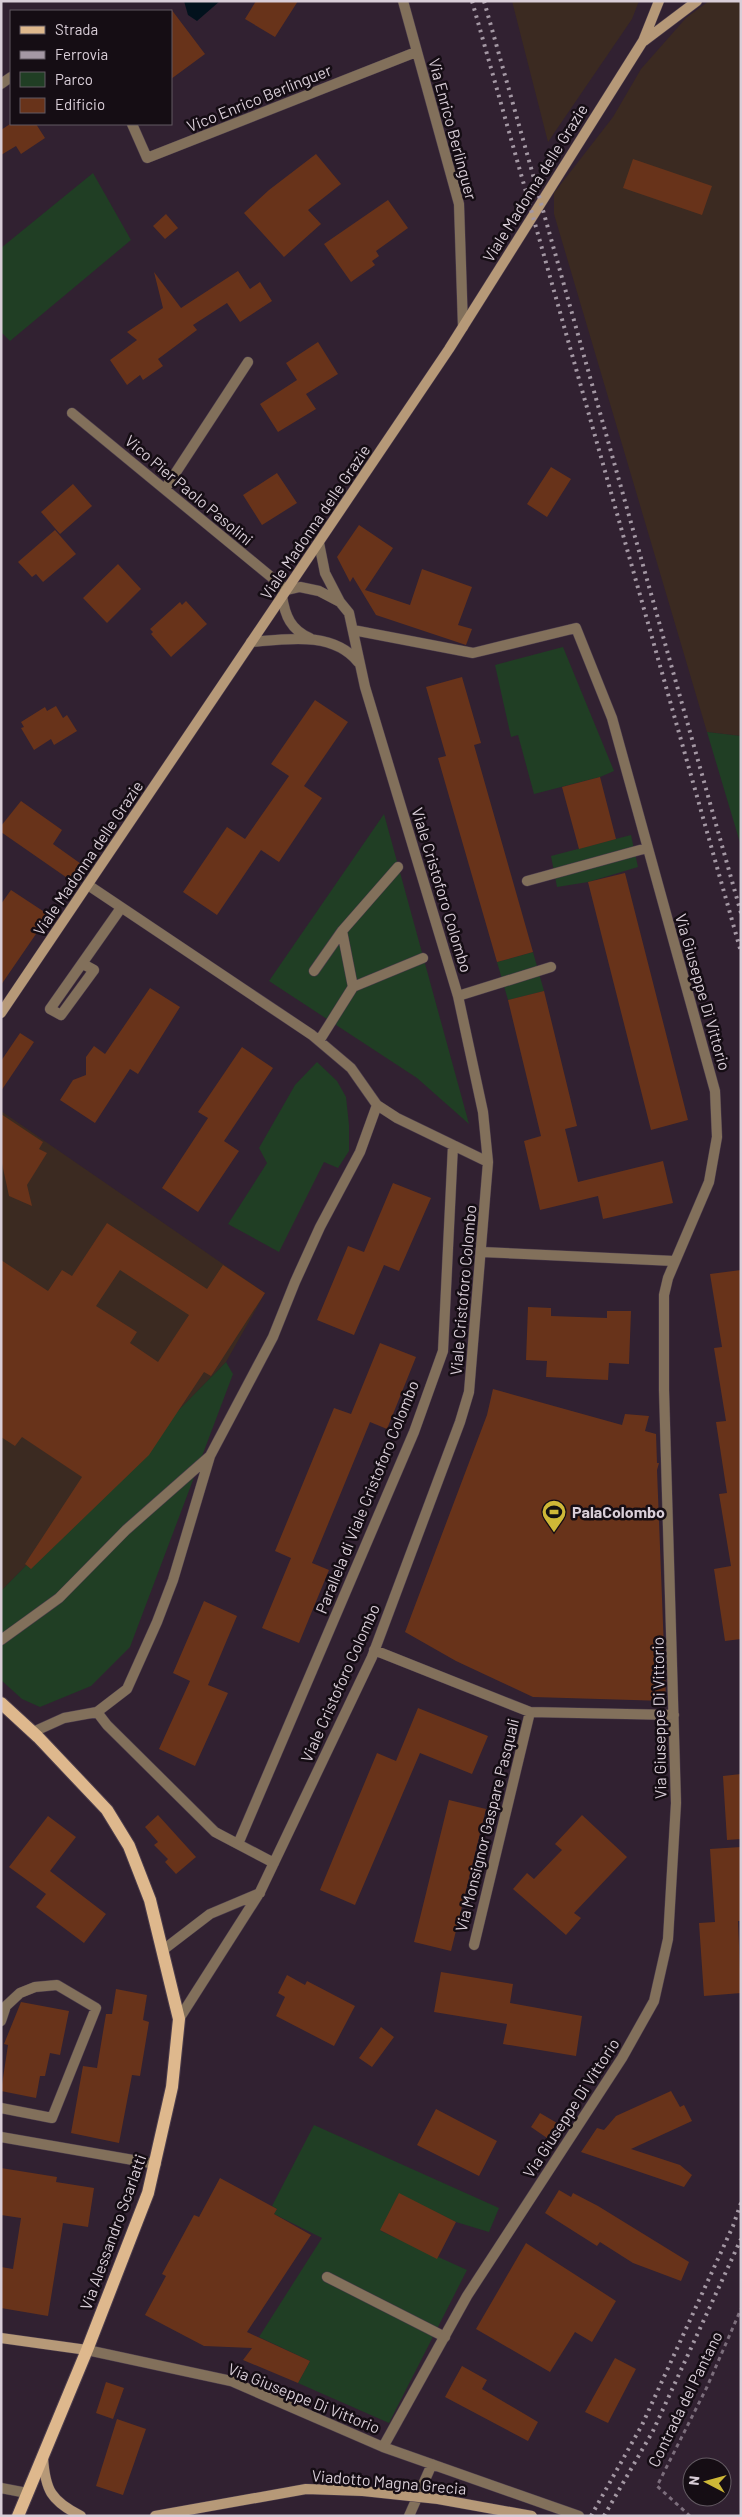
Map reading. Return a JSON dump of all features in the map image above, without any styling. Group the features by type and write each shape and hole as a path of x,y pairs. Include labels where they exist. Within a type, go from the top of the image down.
{"main road":[{"name":"Via Alessandro Scarlatti","path":"1,1703 33,1732 107,1810 129,1846 150,1900 180,2019 172,2087 148,2193 87,2350 42,2454 18,2516"}],"street":[{"name":"Via Enrico Berlinguer","path":"403,1 459,204 463,326"},
{"path":"643,41 659,1"},
{"path":"643,41 697,1"},
{"name":"Viale Madonna delle Grazie","path":"1,1013 5,1000 88,885 463,326 643,41"},
{"name":"Vico Enrico Berlinguer","path":"132,125 147,158 416,52"},
{"path":"165,489 248,362"},
{"name":"Vico Pier Paolo Pasolini","path":"72,412 165,489 284,593"},
{"name":"Viale Cristoforo Colombo","path":"180,2019 260,1892 374,1650 460,1422 469,1392 488,1162 483,1112 458,996 360,665 349,613 340,602 325,573 319,543"},
{"path":"340,602 319,592 300,587 284,593 284,610 290,624 302,634 336,644 351,654 360,665"},
{"name":"Via Giuseppe Di Vittorio","path":"87,2350 231,2381 383,2447 468,2296 622,2058 654,2001 668,1939 676,1803 664,1390 664,1295 674,1261 710,1182 717,1137 715,1091 612,718 576,628 473,653 353,630"},
{"path":"251,642 314,639"},
{"path":"528,881 647,848"},
{"path":"314,971 342,931 398,867"},
{"path":"88,885 319,1041 351,1068 377,1105 397,1118 488,1162"},
{"path":"83,964 94,970 61,1015 50,1009 121,908"},
{"path":"342,931 353,987"},
{"path":"319,1041 353,987 423,958"},
{"path":"458,996 550,967"},
{"path":"33,1732 64,1718 97,1712 126,1689 157,1622 173,1580 210,1456 274,1337 295,1282 320,1227 360,1152 377,1105"},
{"name":"Parallela di Viale Cristoforo Colombo","path":"238,1844 414,1432 443,1351 453,1146"},
{"path":"482,1252 674,1261"},
{"path":"1,1640 59,1598 126,1530 210,1456"},
{"path":"374,1650 530,1712 674,1715"},
{"path":"97,1712 107,1725 215,1832 274,1863"},
{"name":"Via Monsignor Gaspare Pasquali","path":"474,1945 530,1712"},
{"path":"163,1950 210,1914 260,1892"},
{"path":"1,2021 4,2004 20,1993 35,1987 57,1985 96,2008 52,2118 1,2108"},
{"path":"1,2137 156,2164"},
{"path":"327,2277 444,2337"},
{"path":"1,2338 87,2350"},
{"path":"383,2447 579,2516"},
{"path":"42,2454 46,2484 52,2495 58,2503 81,2516"},
{"path":"409,2516 432,2464"},
{"path":"1,2488 27,2492"},
{"name":"Viadotto Magna Grecia","path":"155,2516 306,2489 363,2491 438,2499 532,2516"}],"path":[{"name":"Contrada del Pantano","path":"690,2516 657,2486 707,2387 741,2309"}],"shaded area":[{"path":"512,1 639,1 632,19 548,142"},
{"path":"709,1 741,1 741,736 707,732 554,214 554,193 613,117 641,69 686,18"},
{"path":"1,1111 265,1293 226,1362 1,1591"}],"green space":[{"path":"93,173 131,240 10,341 1,332 1,248"},
{"path":"563,647 614,771 600,777 534,794 518,735 511,737 495,665"},
{"path":"707,732 741,736 741,846"},
{"path":"384,814 469,1124 417,1078 269,981"},
{"path":"631,835 638,867 588,882 557,887 551,856"},
{"path":"533,952 544,991 508,1000 497,962"},
{"path":"317,1062 337,1081 346,1097 349,1151 338,1168 324,1162 279,1252 228,1224 267,1163 259,1148 295,1085"},
{"path":"226,1362 233,1374 130,1647 91,1686 40,1707 22,1699 1,1680 1,1591"},
{"path":"314,2125 499,2208 489,2232 456,2222 399,2194 381,2231 467,2270 389,2423 298,2383 310,2361 259,2337 322,2238 274,2214 277,2209 272,2206"}],"water":[{"path":"184,1 220,1 197,21 188,15"}],"building":[{"path":"256,1 298,1 275,37 245,19"},
{"path":"172,10 205,54 172,78"},
{"path":"10,124 37,125 45,138 21,154 16,146 1,155 1,130"},
{"path":"316,154 341,184 308,210 321,224 284,257 244,213 269,190"},
{"path":"633,159 712,186 702,215 623,188"},
{"path":"388,200 408,228 376,251 379,256 372,261 375,265 351,282 324,244"},
{"path":"166,214 178,228 165,239 153,226"},
{"path":"238,271 250,289 260,282 272,301 240,322 227,303 193,325 197,330 158,359 163,366 143,380 140,375 127,385 110,360 137,340 127,332 163,308 154,272 181,308"},
{"path":"318,342 338,374 306,394 316,409 278,432 260,404 297,380 286,363"},
{"path":"551,467 571,479 547,517 527,504"},
{"path":"277,473 297,503 262,525 243,495"},
{"path":"73,484 92,506 60,534 41,512"},
{"path":"359,525 393,548 365,590 410,605 422,569 472,587 458,625 472,629 466,645 376,615 353,577 350,582 337,557"},
{"path":"55,530 76,554 43,582 36,574 32,577 18,562"},
{"path":"118,564 141,589 107,623 83,598"},
{"path":"186,601 207,624 171,657 151,634 153,632 150,629 180,602 182,605"},
{"path":"462,677 481,743 474,745 533,952 497,962 438,758 446,756 426,687"},
{"path":"315,700 348,722 304,786 322,798 279,862 261,850 217,915 183,892 227,827 245,839 289,776 271,764"},
{"path":"56,706 63,718 67,715 77,731 54,745 51,739 34,750 21,728 24,727 21,722 45,707 47,711"},
{"path":"600,777 616,839 579,849 562,787"},
{"path":"21,801 62,830 53,844 84,866 73,882 1,832 1,826"},
{"path":"625,873 688,1120 651,1130 588,882"},
{"path":"11,890 49,915 1,985 1,904"},
{"path":"150,988 180,1007 138,1074 130,1069 95,1123 60,1100 73,1080 86,1075 86,1057 94,1046 105,1054"},
{"path":"544,991 577,1126 565,1129 578,1182 663,1161 673,1203 603,1219 598,1196 540,1210 524,1141 541,1136 508,1000"},
{"path":"20,1033 34,1042 1,1091 1,1061"},
{"path":"242,1047 273,1068 224,1141 239,1151 198,1212 162,1188 208,1118 198,1112"},
{"path":"1,1114 43,1142 39,1149 47,1153 27,1185 32,1206 9,1196 1,1159"},
{"path":"393,1183 431,1198 399,1271 384,1265 354,1335 317,1320 348,1246 364,1252"},
{"path":"107,1223 207,1289 223,1265 265,1293 211,1376 204,1372 149,1455 31,1569 25,1564 82,1477 22,1437 15,1446 1,1437 1,1260 48,1291 62,1270 72,1276","holes":["120,1270 189,1315 158,1362 130,1343 137,1332 96,1306"]},
{"path":"741,1270 741,1639 725,1641 714,1569 731,1566 719,1494 727,1493 716,1422 726,1421 714,1348 722,1347 710,1274"},
{"path":"528,1307 551,1308 551,1316 607,1318 607,1311 631,1311 629,1364 609,1363 608,1380 546,1377 547,1361 526,1360"},
{"path":"380,1343 416,1357 387,1429 370,1422 312,1563 329,1570 299,1643 262,1628 291,1558 275,1551 334,1408 351,1414"},
{"path":"493,1389 622,1425 625,1414 649,1416 645,1431 656,1434 657,1463 659,1463 657,1470 666,1701 533,1697 456,1661 405,1632 487,1415"},
{"path":"204,1601 237,1616 208,1685 228,1693 195,1766 159,1749 190,1681 173,1673"},
{"path":"418,1708 488,1736 472,1774 420,1753 355,1905 320,1890 377,1753 396,1761"},
{"path":"741,1774 741,1839 727,1840 723,1776"},
{"path":"449,1800 486,1809 451,1951 414,1942"},
{"path":"158,1815 196,1857 176,1874 165,1862 168,1859 154,1845 158,1842 145,1827"},
{"path":"582,1815 627,1857 574,1913 581,1918 566,1935 513,1889 527,1873 534,1879 562,1850 555,1844"},
{"path":"48,1816 76,1837 50,1871 106,1914 84,1943 36,1907 46,1894 9,1867"},
{"path":"741,1847 741,1921 738,1921 741,1993 704,1996 699,1923 715,1922 710,1849"},
{"path":"441,1972 513,1984 510,2003 582,2016 576,2056 503,2044 507,2024 434,2012"},
{"path":"287,1975 305,1985 307,1981 355,2006 334,2046 276,2016 285,1997 278,1993"},
{"path":"116,1989 147,1995 143,2020 149,2022 140,2076 132,2075 119,2143 71,2133 83,2066 97,2068 106,2014 112,2014"},
{"path":"21,2002 69,2011 60,2055 50,2053 45,2076 40,2076 36,2098 1,2091 8,2045 4,2044"},
{"path":"381,2027 394,2037 372,2067 359,2058"},
{"path":"671,2091 680,2107 684,2105 692,2121 631,2149 680,2165 692,2175 684,2187 581,2152 597,2128 604,2130 616,2116"},
{"path":"436,2109 497,2141 479,2176 417,2145"},
{"path":"540,2113 557,2123 547,2138 531,2127"},
{"path":"1,2168 57,2177 56,2182 94,2188 88,2227 63,2223 48,2316 1,2308 1,2267 13,2269 21,2218 1,2215"},
{"path":"220,2178 277,2209 274,2214 311,2235 247,2332 310,2361 298,2383 243,2360 252,2348 204,2346 145,2315 166,2276 162,2274 194,2215 199,2217"},
{"path":"559,2190 571,2197 573,2193 598,2206 689,2262 681,2281 633,2263 600,2242 597,2246 545,2213"},
{"path":"399,2193 456,2222 437,2259 380,2230"},
{"path":"526,2243 616,2301 592,2342 575,2332 550,2372 476,2329"},
{"path":"615,2358 636,2369 608,2423 585,2412"},
{"path":"462,2366 487,2380 482,2389 538,2422 528,2441 445,2397"},
{"path":"106,2382 124,2388 113,2419 96,2413"},
{"path":"117,2419 146,2429 123,2495 96,2486"}],"railway":[{"path":"472,1 741,952"},
{"path":"484,1 741,913"},
{"path":"591,2516 642,2425 733,2226 741,2203"},
{"path":"604,2516 653,2431 741,2239"}],"place":[{"name":"PalaColombo","path":"554,1533"}]}
